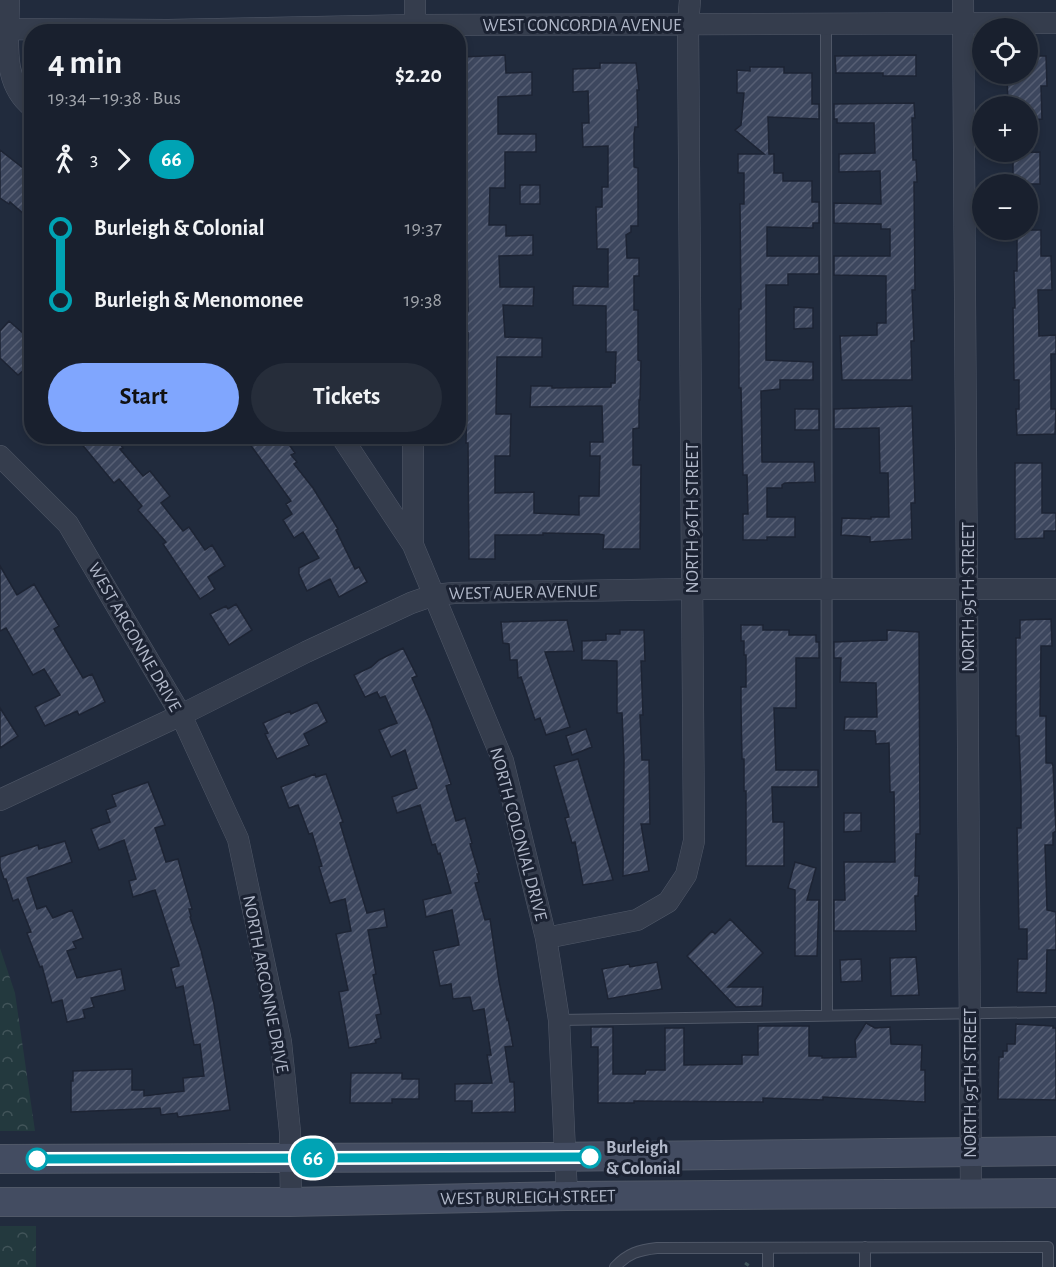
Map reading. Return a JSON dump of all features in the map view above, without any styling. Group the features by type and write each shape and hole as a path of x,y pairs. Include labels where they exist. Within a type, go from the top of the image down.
{"main road":[{"path":"0,1159 566,1157 1056,1151"},
{"path":"97,1159 97,1202"},
{"name":"WEST BURLEIGH STREET","path":"0,1202 291,1202 567,1196 1056,1193"}],"street":[{"path":"9,0 5,28 9,72 15,90 24,99"},
{"path":"415,0 416,24"},
{"name":"NORTH 96TH STREET","path":"546,938 637,920 668,902 686,875 694,841 688,24 690,0"},
{"name":"NORTH 95TH STREET","path":"963,0 971,1194"},
{"name":"WEST CONCORDIA AVENUE","path":"466,27 1056,23"},
{"name":"WEST CONCORDIA AVENUE","path":"5,28 24,28"},
{"name":"NORTH COLONIAL DRIVE","path":"346,444 413,545 502,761 546,938 559,1020 567,1196"},
{"path":"413,444 413,545"},
{"name":"WEST ARGONNE DRIVE","path":"0,456 68,524 181,715 238,839"},
{"name":"WEST AUER AVENUE","path":"0,800 181,715 306,652 411,603 434,595 692,589 1056,589"},
{"name":"NORTH ARGONNE DRIVE","path":"238,839 281,1041 291,1202"}],"lane":[{"path":"826,24 827,1015"},
{"path":"559,1020 1056,1012"},
{"path":"615,1267 623,1258 638,1250 1048,1246 1047,1267"},
{"path":"768,1248 768,1267"},
{"path":"865,1248 865,1267"}],"green space":[{"path":"0,948 15,993 35,1131 0,1131"},
{"path":"0,1226 36,1226 36,1267 0,1267"}],"building":[{"path":"505,55 506,73 532,72 532,95 498,97 498,134 536,134 536,152 505,152 505,188 490,188 489,225 506,225 506,236 533,235 533,255 499,256 500,287 534,287 533,306 503,305 505,337 542,338 542,357 497,357 496,414 511,414 510,456 495,456 495,493 534,492 534,513 579,515 579,496 599,496 600,456 590,456 590,442 603,442 602,406 530,407 531,386 611,387 611,383 615,383 616,352 606,352 606,306 573,305 573,286 608,287 608,249 597,249 596,207 602,207 602,187 608,187 608,146 583,147 582,123 589,123 588,91 573,92 573,69 600,68 600,63 636,63 639,90 637,90 638,127 635,127 634,134 634,167 638,168 638,226 631,226 631,232 626,235 627,258 639,258 639,276 634,276 634,310 638,310 638,360 641,361 640,400 639,428 633,429 633,465 641,465 640,549 603,549 604,535 599,534 495,535 495,559 469,559 468,443 466,443 468,333 466,334 466,311 468,311 466,57"},
{"path":"916,55 916,76 836,73 835,56"},
{"path":"1038,56 1046,56 1047,86 1041,86 1042,119 1038,119 1038,96 1008,96 1007,84 1038,84"},
{"path":"750,67 784,67 784,73 812,73 812,104 819,104 819,119 768,117 769,154 774,154 774,173 783,173 783,181 812,181 812,202 819,202 819,223 813,223 813,228 767,227 767,256 819,256 819,274 788,274 788,285 766,285 766,360 813,362 813,380 780,380 780,389 761,391 762,462 814,462 815,482 785,483 782,488 767,488 767,517 795,517 795,537 767,537 767,540 743,540 743,514 748,514 747,475 743,475 741,388 739,388 740,204 744,204 744,173 738,173 738,154 764,154 735,130 741,125 744,93 737,93 737,70 750,71"},
{"path":"914,103 913,160 916,160 917,182 914,182 915,290 912,290 914,341 911,341 912,380 842,380 840,336 877,335 877,323 886,323 886,276 834,275 834,256 890,256 890,229 881,229 881,224 834,223 834,203 881,204 880,171 839,172 839,154 875,153 874,123 837,123 837,119 834,119 834,104"},
{"path":"0,150 24,169 24,214 10,202 9,204 0,198"},
{"path":"1038,152 1040,152 1040,184 1038,184 1038,174 1013,174 1013,162 1038,162"},
{"path":"520,185 540,185 540,204 520,204"},
{"path":"1038,230 1041,230 1041,256 1051,256 1052,290 1038,290 1039,336 1056,335 1056,354 1051,354 1051,409 1056,409 1055,434 1017,435 1016,409 1019,409 1019,380 1014,380 1013,308 1015,308 1014,271 1017,271 1017,240 1038,240"},
{"path":"794,307 813,308 813,328 794,329"},
{"path":"9,321 24,334 24,370 18,375 0,358 0,331"},
{"path":"912,406 915,503 911,503 912,539 870,542 870,537 841,535 842,518 889,517 888,473 880,473 879,428 834,429 834,409"},
{"path":"795,409 819,409 819,430 795,430"},
{"path":"82,444 120,444 123,448 120,449 143,476 150,471 170,496 161,503 183,531 189,527 205,550 212,545 225,566 208,577 215,589 200,599 163,544 166,542 138,510 142,506 119,479 114,483"},
{"path":"250,444 289,444 295,453 291,455 297,462 294,464 313,488 338,529 336,530 355,569 359,567 367,582 339,597 330,579 307,591 299,574 299,568 319,558 303,532 294,538 283,520 292,514 286,504 291,501"},
{"path":"1015,463 1042,463 1042,513 1056,513 1056,531 1044,531 1044,538 1015,539"},
{"path":"0,566 17,595 34,584 59,626 54,629 83,678 92,674 105,702 79,715 77,711 45,726 35,707 60,695 44,669 33,675 6,628 0,631"},
{"path":"236,604 252,630 229,645 210,614"},
{"path":"1051,619 1052,646 1041,646 1040,716 1046,716 1046,763 1052,763 1053,766 1056,831 1053,833 1053,845 1045,845 1047,910 1056,912 1056,950 1047,950 1046,993 1017,992 1018,959 1027,959 1027,929 1019,929 1017,828 1021,828 1021,789 1019,736 1016,736 1016,638 1020,638 1020,620"},
{"path":"567,620 574,651 545,652 570,727 546,735 540,718 535,720 521,677 518,678 517,660 510,660 509,644 503,643 501,622"},
{"path":"741,625 763,625 763,630 789,630 789,635 816,635 816,642 819,642 819,658 796,658 796,708 774,708 776,770 818,770 818,787 772,787 773,822 784,822 784,866 746,866 746,791 744,791 744,759 742,759 741,687 746,687 746,655 744,655 744,641 741,641"},
{"path":"620,630 644,630 645,661 641,661 643,715 640,715 642,760 649,760 650,824 641,824 649,871 623,876 624,760 622,713 617,713 617,661 582,660 582,641 606,640 606,634 620,634"},
{"path":"887,630 919,632 920,834 916,834 915,876 919,876 918,896 915,896 916,931 834,931 834,900 845,900 844,862 895,862 894,792 890,792 889,743 876,744 875,731 844,730 845,717 877,717 876,683 840,682 841,658 834,658 834,642 887,640"},
{"path":"403,648 417,676 412,678 431,722 451,784 446,786 456,821 465,818 472,843 470,844 479,874 477,874 479,882 475,883 485,920 490,919 499,981 513,1046 505,1047 510,1082 514,1082 515,1112 472,1113 472,1101 455,1101 455,1084 492,1083 487,1055 491,1055 484,1009 473,1011 470,997 453,999 451,984 440,986 433,951 459,945 452,910 426,917 423,900 451,893 440,853 438,854 435,844 432,845 420,805 397,813 392,797 417,788 405,750 391,757 379,730 397,723 385,696 380,698 377,692 365,697 354,675"},
{"path":"317,702 327,722 304,734 309,745 277,759 265,734 268,733 263,723"},
{"path":"0,708 18,736 0,748"},
{"path":"586,729 592,747 572,755 566,736"},
{"path":"578,759 613,880 583,885 575,842 572,843 565,818 569,817 554,766"},
{"path":"315,774 316,777 326,774 343,822 340,823 367,913 384,909 387,927 368,930 376,974 373,975 381,1014 376,1015 381,1038 375,1040 376,1043 349,1048 339,992 348,990 336,934 351,931 345,899 330,903 312,833 309,834 298,805 289,808 281,787"},
{"path":"148,782 165,825 155,828 166,862 178,859 192,909 189,909 190,917 201,950 214,1004 230,1110 178,1117 177,1113 161,1115 160,1108 71,1112 73,1071 132,1069 132,1090 144,1090 144,1096 184,1091 183,1078 204,1076 200,1044 194,1045 183,986 176,988 171,968 179,964 155,890 133,897 129,881 136,879 124,840 99,850 91,829 110,822 106,810 116,806 112,795"},
{"path":"844,813 861,813 861,831 844,832"},
{"path":"65,841 72,862 27,878 37,909 46,906 53,918 72,910 83,938 73,942 76,948 67,951 77,978 121,969 125,990 91,998 94,1007 83,1010 85,1018 67,1022 62,1000 52,1003 42,966 40,967 27,933 31,932 18,899 13,901 0,867 0,857 38,845 39,849"},
{"path":"795,862 816,868 807,900 819,900 817,956 795,956 795,890 788,888"},
{"path":"730,919 763,953 728,987 763,987 762,1006 736,1007 687,956 712,931 715,934"},
{"path":"916,957 919,995 891,996 890,958"},
{"path":"861,959 862,981 841,982 840,960"},
{"path":"657,962 662,989 608,999 602,969"},
{"path":"866,1023 875,1028 890,1027 891,1044 922,1045 921,1070 925,1070 925,1102 823,1097 823,1100 763,1098 763,1102 598,1103 598,1047 591,1047 591,1027 613,1027 613,1074 645,1074 646,1070 665,1070 665,1028 684,1028 684,1065 742,1064 742,1055 758,1055 758,1026 809,1026 809,1056 822,1056 822,1058 856,1057 855,1040"},
{"path":"1016,1024 1056,1028 1056,1100 998,1099 999,1057 1003,1057 1003,1051 1007,1051 1007,1044 1015,1044"},
{"path":"351,1073 402,1073 402,1079 419,1079 419,1099 392,1099 392,1103 350,1103"}],"bus line":[{"name":"66","path":"37,1159 590,1157"}],"place":[{"name":"Burleigh & Colonial","path":"590,1157"}]}
